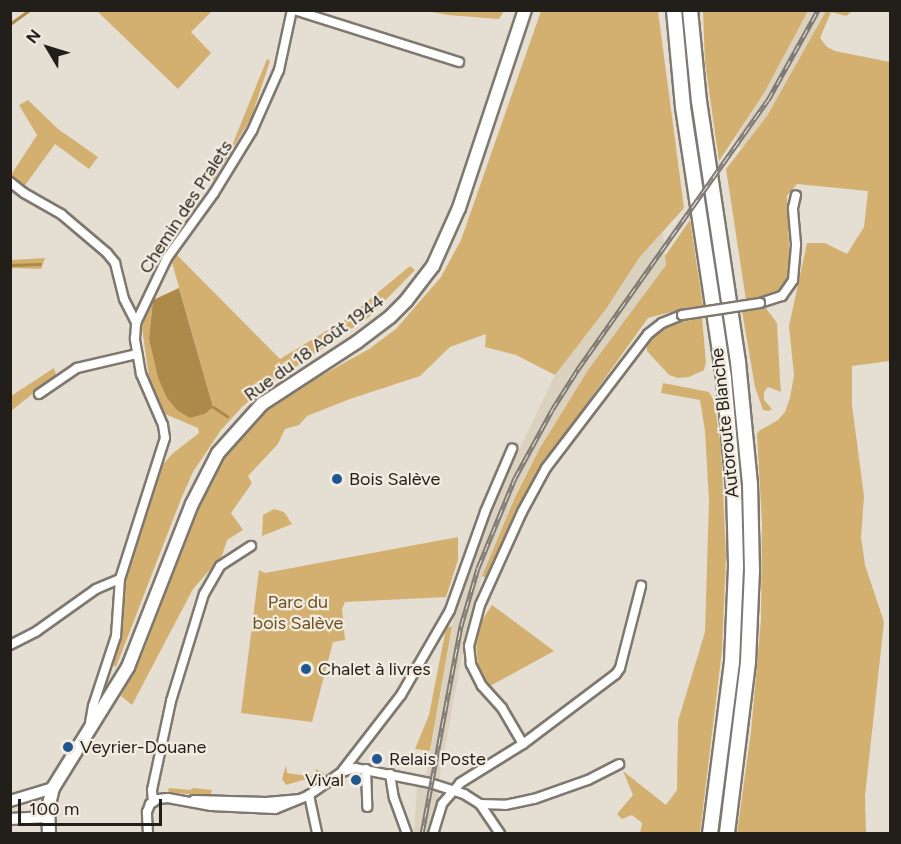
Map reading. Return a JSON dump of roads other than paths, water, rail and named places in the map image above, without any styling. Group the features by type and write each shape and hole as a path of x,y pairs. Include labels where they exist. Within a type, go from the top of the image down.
{"highway":[{"name":"Autoroute Blanche","path":"674,10 683,107 724,379 734,498 736,567 732,662 710,834"},
{"name":"Autoroute Blanche","path":"690,10 699,101 745,421 751,504 748,662 727,834"}],"main road":[{"name":"Rue du 18 Août 1944","path":"51,793 128,667 192,504 218,453 262,404 357,342 390,317 406,301 433,266 459,208 525,10"},
{"path":"10,801 51,793 48,817 49,834"},
{"path":"10,819 48,817"}],"street":[{"path":"293,10 459,62"},
{"name":"Chemin des Pralets","path":"89,732 93,706 116,636 120,579 165,438 163,425 144,383 137,354 136,323 171,251 214,193 252,131 279,70 293,10"},
{"path":"10,182 24,193 62,214 107,253 115,263 124,299 136,323"},
{"path":"523,744 502,708 482,686 471,664 469,646 480,606 522,512 546,468 648,334 666,320 682,315 760,303 782,296 793,280 796,244 793,212 796,195"},
{"path":"39,394 77,368 137,354"},
{"path":"342,771 402,694 450,610 484,512 512,449"},
{"path":"153,802 152,790 171,701 204,594 220,566 251,546"},
{"path":"10,645 37,631 96,589 120,579"},
{"path":"433,834 439,810 466,778 523,744 616,674 620,668 641,586"},
{"path":"480,804 505,805 534,799 588,780 619,764"},
{"path":"148,834 147,812 153,802 164,797 211,806 266,809 284,807 305,797 342,771 351,768 390,774 464,794 480,804 500,834"},
{"path":"366,769 367,807"},
{"path":"390,774 394,798 407,834"},
{"path":"305,797 316,834"}],"waterway":[{"path":"10,24 29,10"},
{"path":"10,265 40,264"},
{"path":"213,407 227,416"}],"railway":[{"path":"422,834 461,626 478,568 515,478 552,410 578,369 768,100 818,10"}],"place":[{"name":"Bois Salève","path":"337,479"},
{"name":"Chalet à livres","path":"306,669"},
{"name":"Veyrier-Douane","path":"68,747"},
{"name":"Relais Poste","path":"377,759"},
{"name":"Vival","path":"356,780"}],"park label":[{"name":"Parc du bois Salève","path":"298,613"}]}
